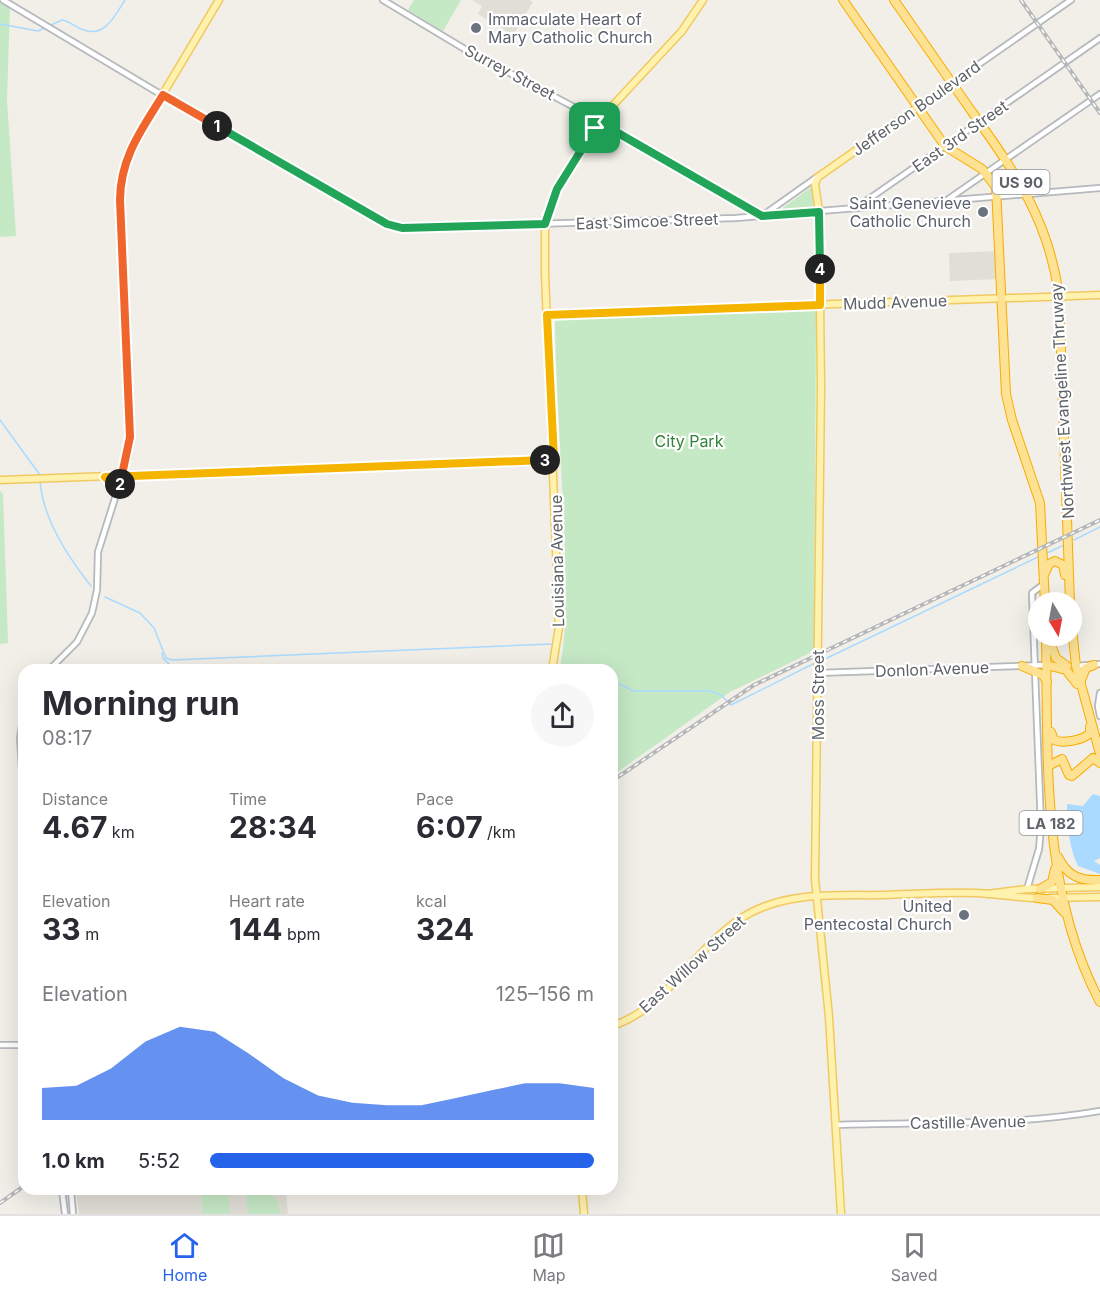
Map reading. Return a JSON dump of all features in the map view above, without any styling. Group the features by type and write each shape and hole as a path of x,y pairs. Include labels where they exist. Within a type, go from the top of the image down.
{"highway":[{"name":"US 90","path":"843,0 945,146 987,173 993,182 998,198 1002,298"},
{"name":"US 90","path":"894,0 952,82"},
{"name":"Northwest Evangeline Thruway","path":"952,82 1028,195 1049,246 1059,296 1069,592"},
{"path":"1002,298 1005,394 1040,503 1044,592"},
{"path":"1044,584 1049,564 1061,563 1065,568 1068,592"},
{"name":"LA 182","path":"1047,646 1053,845 1063,898 1081,964 1100,1002"},
{"path":"1051,646 1056,658 1065,665 1076,666"},
{"path":"1073,647 1081,660 1097,665"},
{"path":"1073,647 1100,754"},
{"path":"1047,665 1061,667 1070,674 1089,715 1089,736 1059,742 1054,740 1049,725"},
{"path":"1082,689 1082,672 1086,668 1097,665"},
{"path":"1022,666 1035,668 1043,675 1047,683"},
{"path":"1050,765 1062,759 1069,775 1072,776 1093,758 1100,763"},
{"path":"1053,845 1062,866 1071,874 1083,880 1100,880"},
{"path":"1040,889 1052,882 1056,861"},
{"path":"1037,898 1059,904 1069,923"}],"main road":[{"path":"122,476 127,460 130,431 121,180 130,149 219,0"},
{"name":"Louisiana Avenue","path":"553,664 560,627 545,224 557,189 599,122 682,31 703,0"},
{"name":"Jefferson Boulevard","path":"818,177 952,82"},
{"name":"Moss Street","path":"818,177 815,184 819,212 820,305 816,896 830,1017 841,1214"},
{"name":"Mudd Avenue","path":"547,315 1100,295"},
{"path":"127,460 130,468 137,475"},
{"path":"0,480 554,460"},
{"path":"105,477 118,490"},
{"name":"East Willow Street","path":"618,1023 648,1006 718,936 739,919 776,902 816,896 987,894 1027,889 1100,887"},
{"path":"1007,898 1024,894 1027,889"},
{"name":"East Willow Street","path":"987,894 1007,898 1100,897"},
{"path":"582,1195 584,1214"}],"street":[{"name":"East Simcoe Street","path":"3,0 163,95 394,227 762,216 1100,188"},
{"name":"Surrey Street","path":"383,0 468,51 599,122 762,216"},
{"name":"Jefferson Boulevard","path":"952,82 1071,0"},
{"name":"East 3rd Street","path":"856,209 1100,38"},
{"path":"945,202 1100,94"},
{"name":"Jefferson Boulevard","path":"762,216 818,177"},
{"path":"56,664 73,648 90,620 97,590 98,552 122,476"},
{"path":"1027,889 1041,833 1032,592 1044,584"},
{"path":"1035,668 1047,665"},
{"path":"1076,666 1097,665"},
{"name":"Donlon Avenue","path":"818,673 1022,666"},
{"path":"1100,693 1098,706 1100,716"},
{"path":"0,1045 18,1045"},
{"name":"Castille Avenue","path":"836,1125 1004,1122 1052,1119 1100,1111"},
{"path":"62,1195 64,1212 73,1212 71,1195"}],"shaded area":[{"path":"472,0 530,0 533,2 513,35 478,14 482,6"},
{"path":"997,251 998,279 950,281 949,253"},
{"path":"77,1195 286,1195 288,1214 79,1214"}],"green space":[{"path":"414,0 461,0 443,31 408,10"},
{"path":"0,3 10,8 7,100 16,236 0,237"},
{"path":"813,186 817,211 776,213"},
{"name":"City Park","path":"816,309 814,651 730,692 618,772 618,664 560,664 565,628 565,585 555,319"},
{"path":"0,491 3,494 8,643 0,644"},
{"path":"201,1195 228,1195 230,1214 203,1214"},
{"path":"246,1195 272,1195 277,1200 280,1214 248,1214"}],"water":[{"path":"1093,794 1100,796 1100,858 1094,861 1100,865 1100,874 1078,866 1072,852 1068,828 1067,804 1083,806"}],"waterway":[{"path":"0,24 38,31 62,20 84,30 98,31 114,18 125,0"},
{"path":"0,420 40,475"},
{"path":"40,480 51,523 65,550 91,586"},
{"path":"1074,540 1100,527"},
{"path":"1047,553 1064,545"},
{"path":"825,659 1038,557"},
{"path":"105,597 140,613 154,628 166,658 172,660 551,644"},
{"path":"162,653 163,658 169,664"},
{"path":"618,683 633,691 710,691 721,695 731,705 815,663"}],"railway":[{"path":"1021,0 1100,113"},
{"path":"618,777 754,685 1100,520"},
{"path":"0,1203 18,1190"}],"place":[{"name":"Immaculate Heart of Mary Catholic Church","path":"476,28"},
{"name":"Saint Genevieve Catholic Church","path":"983,212"},
{"name":"United Pentecostal Church","path":"964,915"}],"route":[{"path":"595,128 557,189 545,224 398,228 387,224 163,95 130,149 121,180 130,437 126,464 122,476 118,490 105,477 117,476 122,476 137,475 502,463 554,460 547,315 820,305 819,212 762,216 599,122 595,128"}]}
